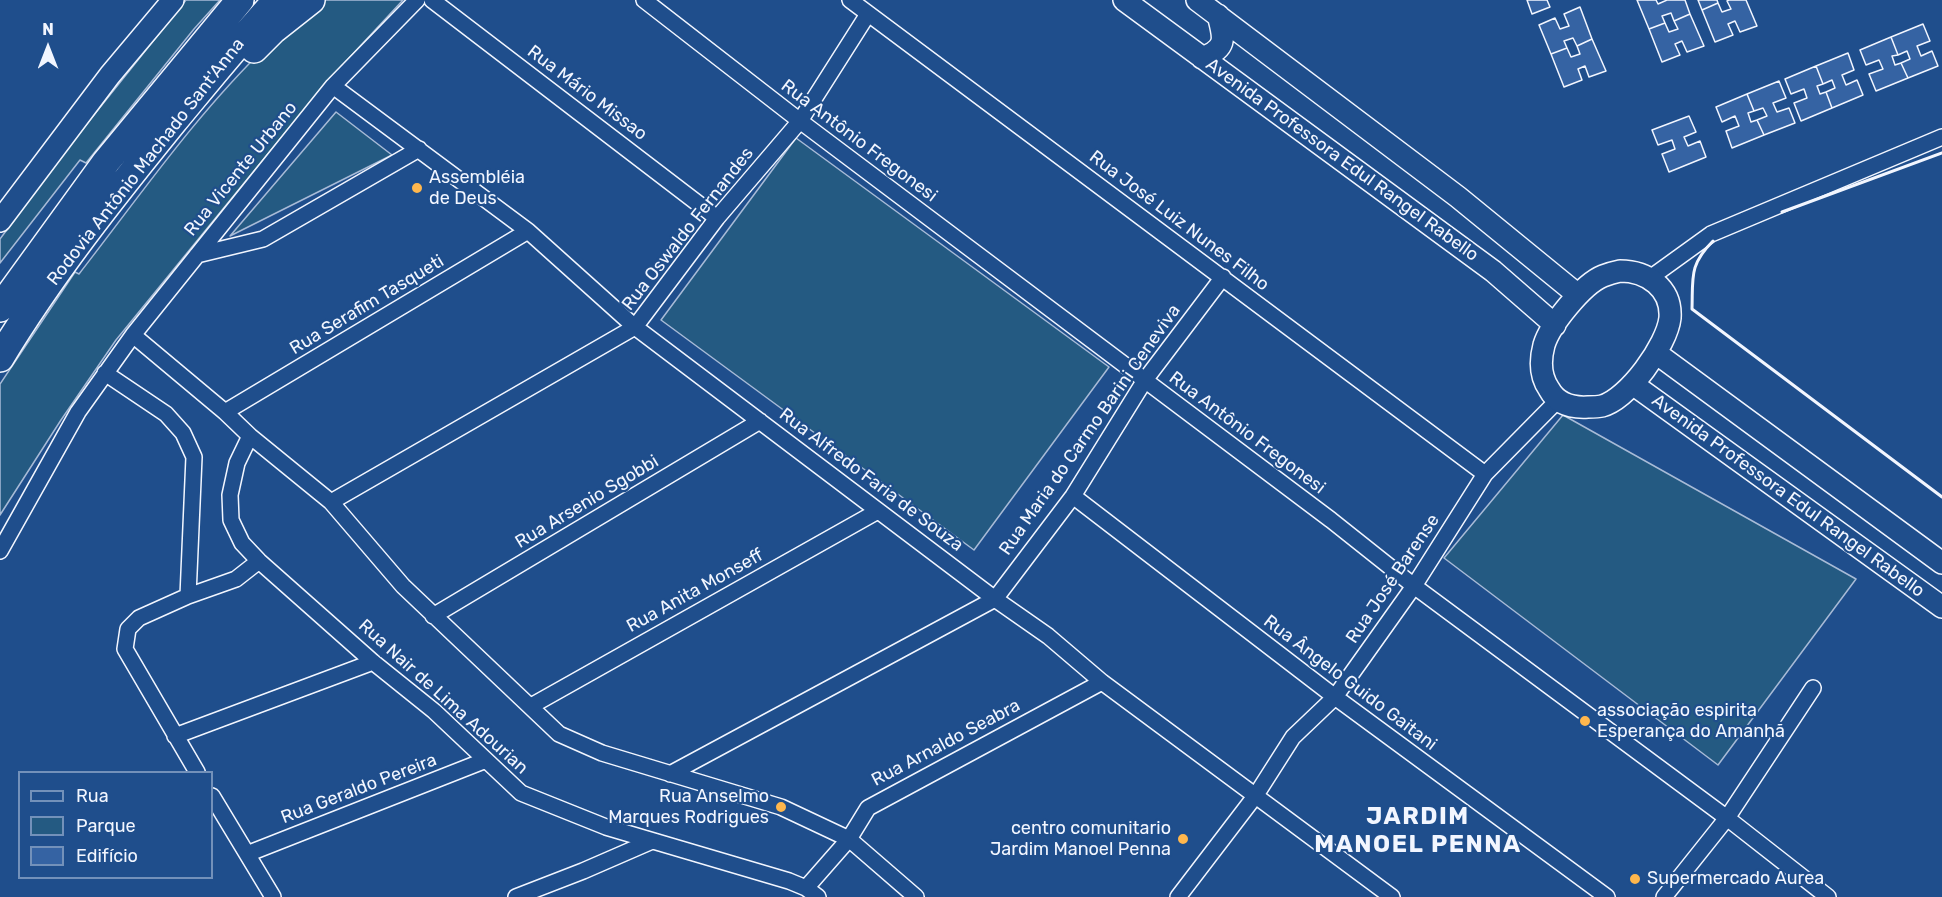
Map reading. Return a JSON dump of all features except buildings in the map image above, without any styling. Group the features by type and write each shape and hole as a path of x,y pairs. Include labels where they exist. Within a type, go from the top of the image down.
{"highway":[{"name":"Rodovia Antônio Machado Sant'Anna","path":"0,308 106,162 240,0"},
{"name":"Rodovia Antônio Machado Sant'Anna","path":"0,358 48,286 137,167 250,29 277,0"},
{"path":"137,167 273,30 310,0"},
{"path":"0,282 41,230 106,162"}],"main road":[{"path":"0,221 110,75 173,0"},
{"name":"Avenida Professora Edul Rangel Rabello","path":"1124,0 1493,271 1555,325"},
{"name":"Avenida Professora Edul Rangel Rabello","path":"1197,0 1458,197 1578,295"},
{"path":"1202,58 1212,54 1222,45 1224,36 1218,15"},
{"path":"1620,271 1636,271 1650,278 1660,287 1667,300 1670,318 1665,336 1656,353 1634,385 1603,406 1570,406 1558,400 1544,381 1541,361 1545,343 1555,325 1578,295 1601,276 1620,271"},
{"name":"Avenida Professora Edul Rangel Rabello","path":"1656,353 1942,563"},
{"name":"Avenida Professora Edul Rangel Rabello","path":"1634,385 1942,607"}],"street":[{"name":"Rua Vicente Urbano","path":"0,551 78,412 133,335 333,86 417,0"},
{"name":"Rua Mário Missao","path":"432,0 717,218"},
{"name":"Rua Antônio Fregonesi","path":"644,0 800,121 1145,380 1414,586 1727,818 1828,897"},
{"name":"Rua José Luiz Nunes Filho","path":"850,0 1485,474"},
{"name":"Rua Oswaldo Fernandes","path":"331,502 635,327 717,218 800,121 868,14"},
{"name":"Rua Alfredo Faria de Souza","path":"333,86 528,231 635,327 1048,636 1102,682 1392,897"},
{"path":"1650,278 1711,234 1942,137"},
{"path":"197,255 263,239 419,149"},
{"name":"Rua Serafim Tasqueti","path":"225,412 528,231"},
{"name":"Rua Maria do Carmo Barini Ceneviva","path":"670,774 995,598 1073,496 1145,380 1223,277"},
{"path":"133,335 331,502 403,586 559,734 602,753 781,807 849,839 916,897"},
{"path":"105,373 166,414 183,433 195,457 188,596"},
{"name":"Rua José Barense","path":"1181,896 1256,795 1293,737 1335,697 1414,586 1485,474 1558,400"},
{"name":"Rua Arsenio Sgobbi","path":"434,616 760,421"},
{"name":"Rua Nair de Lima Adourian","path":"250,436 237,463 230,495 231,520 242,543 259,561 373,662 434,711 521,793 606,827 789,881 812,893"},
{"name":"Rua Ângelo Guido Gaitani","path":"1073,496 1335,697 1607,897"},
{"name":"Rua Anita Monseff","path":"531,706 878,511"},
{"path":"196,771 125,649 128,629 139,618 188,596 236,579 259,561"},
{"path":"175,736 373,662"},
{"name":"Rua Arnaldo Seabra","path":"812,893 868,808 1102,682"},
{"path":"1664,897 1727,818 1812,688"},
{"name":"Rua Geraldo Pereira","path":"247,854 486,760"},
{"path":"213,798 273,897"},
{"path":"516,897 583,872 652,841"}],"green space":[{"path":"186,0 220,0 86,163 80,160 0,263 0,239 69,146"},
{"path":"325,0 403,0 325,84 116,340 0,515 0,384 75,272 79,274 193,127 268,45"},
{"path":"336,112 392,155 230,236"},
{"path":"796,138 1109,367 974,550 661,320"},
{"path":"1563,415 1856,579 1718,765 1444,558"}],"wall":[{"path":"1782,212 1942,153"},
{"path":"1713,241 1705,249 1696,265 1692,309 1942,497"}],"place":[{"name":"Assembléia de Deus","path":"417,188"},
{"name":"associação espirita Esperança do Amanhã","path":"1585,721"},
{"name":"Rua Anselmo Marques Rodrigues","path":"781,807"},
{"name":"centro comunitario Jardim Manoel Penna","path":"1183,839"},
{"name":"Supermercado Aurea","path":"1635,879"}],"district":[{"name":"JARDIM MANOEL PENNA","path":"1418,831"}]}
